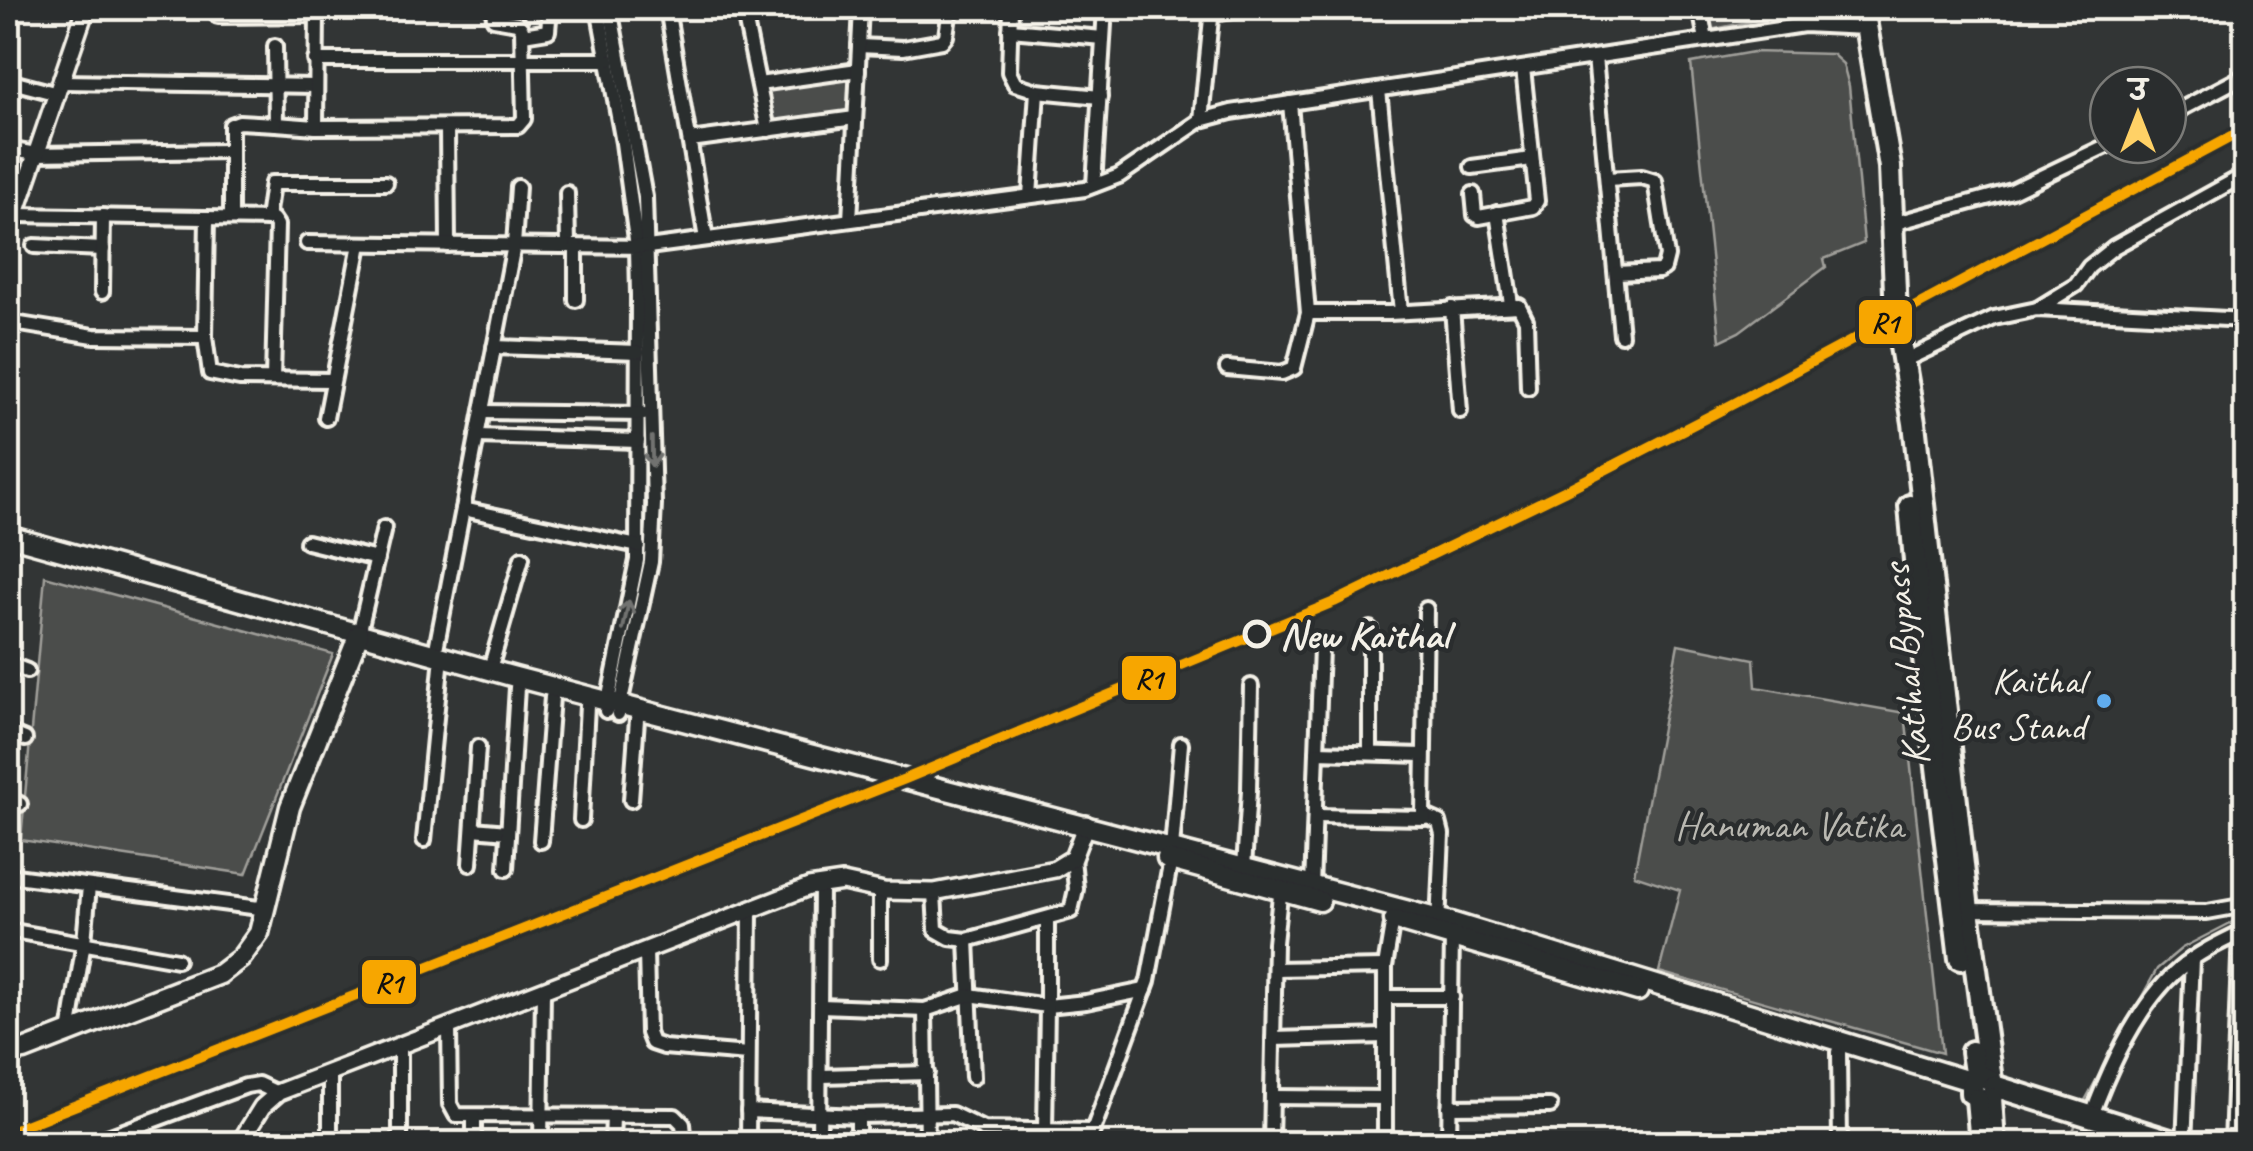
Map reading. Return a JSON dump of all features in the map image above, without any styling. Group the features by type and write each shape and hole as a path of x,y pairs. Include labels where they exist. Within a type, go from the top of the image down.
{"main road":[{"name":"Katihal Bypass","path":"1862,14 1890,168 1896,317 1914,423 1968,910 1983,1089 1981,1144"},
{"name":"Katihal Bypass","path":"1903,361 1903,423 1924,659 1983,1089"},
{"path":"8,536 227,603"},
{"path":"8,548 357,638 517,688 613,709 1172,854 1393,920 1443,929 2080,1119 2182,1144"},
{"path":"13,1054 220,974 254,943 267,909 290,807 357,638"},
{"path":"438,661 490,670 613,709"},
{"path":"1172,854 1244,867 1281,885 1312,886 1839,1052 1983,1089"},
{"path":"1983,1089 1994,1144"},
{"path":"2080,1119 2134,1144"}],"street":[{"path":"8,237 86,8"},
{"path":"231,218 232,124 512,127 523,123 521,25 494,19 494,8"},
{"path":"523,35 548,32 550,8"},
{"path":"581,820 652,562 638,352 643,247 598,8"},
{"path":"610,8 637,150 643,247 644,414 638,441 638,546 613,709 631,800"},
{"path":"667,8 706,239"},
{"path":"768,130 744,11 792,8"},
{"path":"850,220 861,8"},
{"path":"859,46 903,48 942,42 950,8"},
{"path":"1012,8 1010,78 1015,84 1037,91 1100,96"},
{"path":"1094,186 1106,8"},
{"path":"1201,120 1211,11 1255,8"},
{"path":"1700,8 1706,40"},
{"path":"218,16 316,11 316,126"},
{"path":"1804,25 1831,13 1862,14"},
{"path":"307,243 643,247 1030,196 1094,186 1119,176 1201,120 1862,14"},
{"path":"1010,30 1104,38"},
{"path":"276,46 276,124"},
{"path":"1596,57 1621,335"},
{"path":"316,60 608,60"},
{"path":"1474,194 1476,217 1533,207 1536,202 1524,68"},
{"path":"758,84 858,70"},
{"path":"2188,105 2246,75"},
{"path":"8,81 60,88 315,86"},
{"path":"1378,90 1400,312"},
{"path":"1030,196 1037,91"},
{"path":"1227,368 1282,373 1294,368 1301,350 1308,313 1290,104"},
{"path":"690,140 855,118"},
{"path":"448,126 448,245"},
{"path":"8,148 36,154 230,151"},
{"path":"1892,224 2012,190 2088,154"},
{"path":"1472,167 1532,159"},
{"path":"2037,309 2076,284 2094,262 2114,247 2246,174"},
{"path":"1607,179 1642,177 1655,181 1667,256 1659,271 1616,273"},
{"path":"268,219 272,183 386,183"},
{"path":"424,840 438,661 514,245 518,187"},
{"path":"567,193 576,300"},
{"path":"1497,213 1511,304"},
{"path":"15,215 268,219 277,225 273,379"},
{"path":"102,292 103,216"},
{"path":"206,218 205,337 210,373 240,379 333,380"},
{"path":"326,418 360,244"},
{"path":"34,246 103,249"},
{"path":"1308,313 1519,306 1526,320 1528,388"},
{"path":"1452,308 1460,411"},
{"path":"1903,361 1994,318 2037,309 2246,320"},
{"path":"8,322 94,336 205,337"},
{"path":"494,348 638,352"},
{"path":"482,412 644,414"},
{"path":"477,436 638,441"},
{"path":"463,509 638,546"},
{"path":"357,638 384,528"},
{"path":"307,542 377,559"},
{"path":"490,670 522,558"},
{"path":"1425,818 1426,609"},
{"path":"1370,629 1370,753"},
{"path":"1312,886 1321,648"},
{"path":"8,664 27,671"},
{"path":"1244,867 1251,686"},
{"path":"506,870 517,688"},
{"path":"541,841 552,696"},
{"path":"8,732 26,739"},
{"path":"748,1112 952,1114 1000,1136 1046,1130 1090,1137 1145,990 1172,854 1181,744"},
{"path":"470,864 478,748"},
{"path":"1317,752 1423,754"},
{"path":"1315,816 1425,818 1440,822 1443,929 1452,997 1449,1144"},
{"path":"472,829 508,832"},
{"path":"934,892 936,930 950,938 967,940 1071,911 1075,903 1073,858 1084,830"},
{"path":"239,1144 262,1107 277,1093 820,884 843,882 880,891 934,892 1055,869 1073,858"},
{"path":"8,874 267,909"},
{"path":"819,1144 820,884"},
{"path":"1271,1144 1274,969 1281,885"},
{"path":"69,1033 84,942 88,886"},
{"path":"880,891 880,959"},
{"path":"1968,910 2207,912 2246,905"},
{"path":"748,1144 750,910"},
{"path":"1046,1130 1047,918"},
{"path":"1385,1144 1385,967 1393,920"},
{"path":"8,930 177,960"},
{"path":"2080,1119 2162,986 2192,959 2243,931 2240,1094 2232,1144"},
{"path":"967,940 973,1078"},
{"path":"646,951 648,1033 652,1043 664,1048 748,1054"},
{"path":"2182,1144 2192,959"},
{"path":"1274,969 1385,967"},
{"path":"541,1144 543,990"},
{"path":"821,1006 925,1010 969,996 1047,1006 1145,990"},
{"path":"1385,997 1452,997"},
{"path":"925,1010 927,1144"},
{"path":"448,1026 450,1104 456,1115 674,1116 683,1124 685,1144"},
{"path":"1273,1039 1385,1036"},
{"path":"400,1047 400,1144"},
{"path":"1839,1052 1840,1144"},
{"path":"330,1073 330,1144"},
{"path":"822,1076 927,1073"},
{"path":"89,1144 246,1086 258,1084 277,1093"},
{"path":"1272,1097 1385,1098"},
{"path":"1449,1107 1550,1106"},
{"path":"474,1116 474,1144"},
{"path":"612,1144 613,1116"},
{"path":"858,1116 858,1144"}],"green space":[{"path":"1706,8 1814,8 1710,30"},
{"path":"1753,52 1832,54 1843,64 1849,86 1864,243 1824,259 1826,267 1739,332 1720,341 1691,63"},
{"path":"852,75 850,112 772,124 765,88"},
{"path":"45,576 333,654 246,874 21,840"},
{"name":"Hanuman Vatika","path":"1678,644 1754,659 1756,687 1905,713 1942,1053 1659,972 1680,890 1634,875"}],"waterway":[{"path":"2083,1104 2157,969 2182,948 2246,915"},
{"path":"2068,1144 2077,1121"}],"transit line":[{"name":"R1","path":"8,1132 905,779 1334,602 1735,403 2246,129"}],"place":[{"name":"New Kaithal","path":"1257,634"},
{"name":"Kaithal Bus Stand","path":"2104,701"}]}
